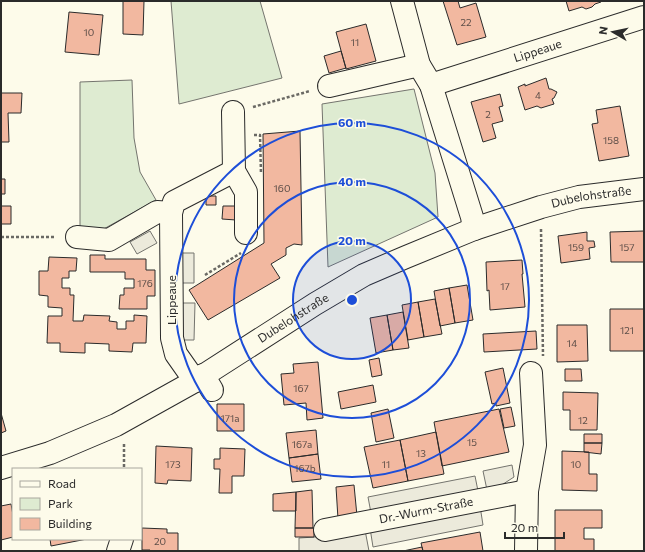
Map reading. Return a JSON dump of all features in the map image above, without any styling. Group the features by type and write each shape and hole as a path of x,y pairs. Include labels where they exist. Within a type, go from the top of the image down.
{"street":[{"path":"402,1 419,64 431,85 472,217 474,229"},
{"name":"Lippeaue","path":"431,85 644,17"},
{"path":"329,86 419,64"},
{"path":"233,112 234,171 246,192 246,233"},
{"path":"78,237 109,240 156,212 171,213 174,202 234,171"},
{"name":"Dubelohstraße","path":"1,468 50,453 116,425 204,382 254,350 315,304 364,275 474,229 541,207 579,197 644,189"},
{"name":"Lippeaue","path":"171,213 172,338 176,354 204,382"},
{"path":"526,551 527,491 535,445 531,373"},
{"name":"Dr.-Wurm-Straße","path":"326,530 527,491"},
{"path":"118,551 122,540"}],"path":[{"path":"233,112 329,86"},
{"path":"531,373 543,360 541,207"},
{"path":"1,237 78,237"}],"green space":[{"path":"171,1 260,1 282,78 179,104"},
{"path":"132,80 134,138 140,172 156,200 100,231 80,231 80,82"},
{"path":"414,89 435,173 438,217 328,267 322,104"}],"shaded area":[{"path":"150,231 157,243 137,254 130,242"},
{"path":"180,253 194,253 194,283 180,283"},
{"path":"179,303 195,303 194,340 180,340"},
{"path":"512,465 514,477 497,488 487,490 483,471"},
{"path":"475,476 478,491 371,513 368,497"},
{"path":"480,506 483,525 373,547 370,528"},
{"path":"365,530 369,551 299,551 299,538"}],"building":[{"path":"123,1 144,1 143,35 123,34"},
{"path":"443,1 458,1 460,8 476,3 486,37 457,45"},
{"path":"566,1 601,2 586,9 582,7 569,11"},
{"path":"69,12 103,15 99,55 65,52"},
{"path":"366,24 376,61 346,69 336,32"},
{"path":"341,51 346,68 329,73 324,56"},
{"path":"546,78 549,89 557,92 552,99 554,104 541,108 537,106 525,110 518,87"},
{"path":"1,93 22,93 21,113 8,113 9,142 1,142"},
{"path":"500,94 503,106 499,107 503,121 492,124 496,138 483,142 471,102"},
{"path":"620,106 629,156 599,161 592,124 598,123 596,110"},
{"path":"300,131 302,245 294,244 286,248 286,255 271,264 280,278 208,320 189,290 264,243 263,134"},
{"path":"1,179 5,179 5,194 1,194"},
{"path":"206,196 216,196 216,205 206,205"},
{"path":"1,206 11,206 11,224 1,224"},
{"path":"223,206 237,206 236,220 222,219"},
{"path":"644,231 644,262 611,262 610,232"},
{"path":"587,232 587,241 594,241 595,247 589,248 590,259 561,263 558,236"},
{"path":"90,255 105,255 105,259 146,259 146,270 155,270 155,296 147,296 147,309 119,309 120,295 124,295 124,288 134,288 134,279 125,279 125,272 90,272"},
{"path":"49,257 77,258 76,271 69,271 69,278 62,278 62,288 70,288 70,295 74,295 73,321 83,321 84,315 110,316 109,321 117,322 117,329 126,329 126,321 134,321 134,315 147,316 146,343 133,343 132,352 109,351 109,344 85,343 85,353 60,352 60,343 47,343 48,316 62,316 62,308 48,307 48,296 39,295 39,271 48,271"},
{"path":"522,260 525,307 490,310 489,290 487,291 486,262"},
{"path":"467,285 473,320 455,323 449,288"},
{"path":"449,288 455,323 440,326 434,291"},
{"path":"435,299 442,334 424,337 418,302"},
{"path":"418,302 424,337 408,340 402,305"},
{"path":"610,309 644,309 644,351 610,351"},
{"path":"403,312 409,348 393,350 387,315"},
{"path":"387,315 393,350 376,353 370,318"},
{"path":"557,325 587,325 588,361 557,362"},
{"path":"536,331 537,349 484,352 483,334"},
{"path":"379,358 382,375 372,377 369,360"},
{"path":"318,362 323,418 307,420 306,403 284,405 281,374 294,373 293,364"},
{"path":"503,368 510,403 496,406 496,403 492,404 485,372"},
{"path":"565,369 581,369 582,381 565,381"},
{"path":"373,385 376,402 341,409 338,392"},
{"path":"563,392 598,393 597,430 570,430 570,410 563,410"},
{"path":"217,404 244,404 244,431 217,431"},
{"path":"511,407 515,426 504,428 500,409"},
{"path":"388,409 394,438 376,442 371,413"},
{"path":"499,409 509,452 442,466 434,422"},
{"path":"1,413 6,431 1,433"},
{"path":"316,430 318,454 289,458 286,433"},
{"path":"436,432 444,474 408,481 400,440"},
{"path":"584,434 602,434 602,443 584,443"},
{"path":"400,440 408,481 373,488 364,447"},
{"path":"584,443 602,443 601,454 584,452"},
{"path":"156,446 192,448 191,481 168,480 167,484 155,483"},
{"path":"220,448 245,449 244,476 232,476 232,493 219,493 220,469 214,469 214,459 220,459"},
{"path":"562,451 589,452 589,474 597,474 597,491 562,490"},
{"path":"318,454 321,479 292,482 289,458"},
{"path":"354,485 357,516 338,519 336,487"},
{"path":"312,490 313,528 295,528 296,492"},
{"path":"296,492 296,511 273,511 273,494"},
{"path":"11,504 12,537 1,540 1,506"},
{"path":"555,510 602,510 602,528 584,528 584,539 594,539 594,551 555,551"},
{"path":"142,528 167,529 167,533 178,533 178,551 142,550"},
{"path":"295,528 314,528 314,537 295,537"},
{"path":"480,532 483,551 423,551 421,543"},
{"path":"50,540 82,540 51,546"},
{"path":"422,547 423,551 403,551"}]}
